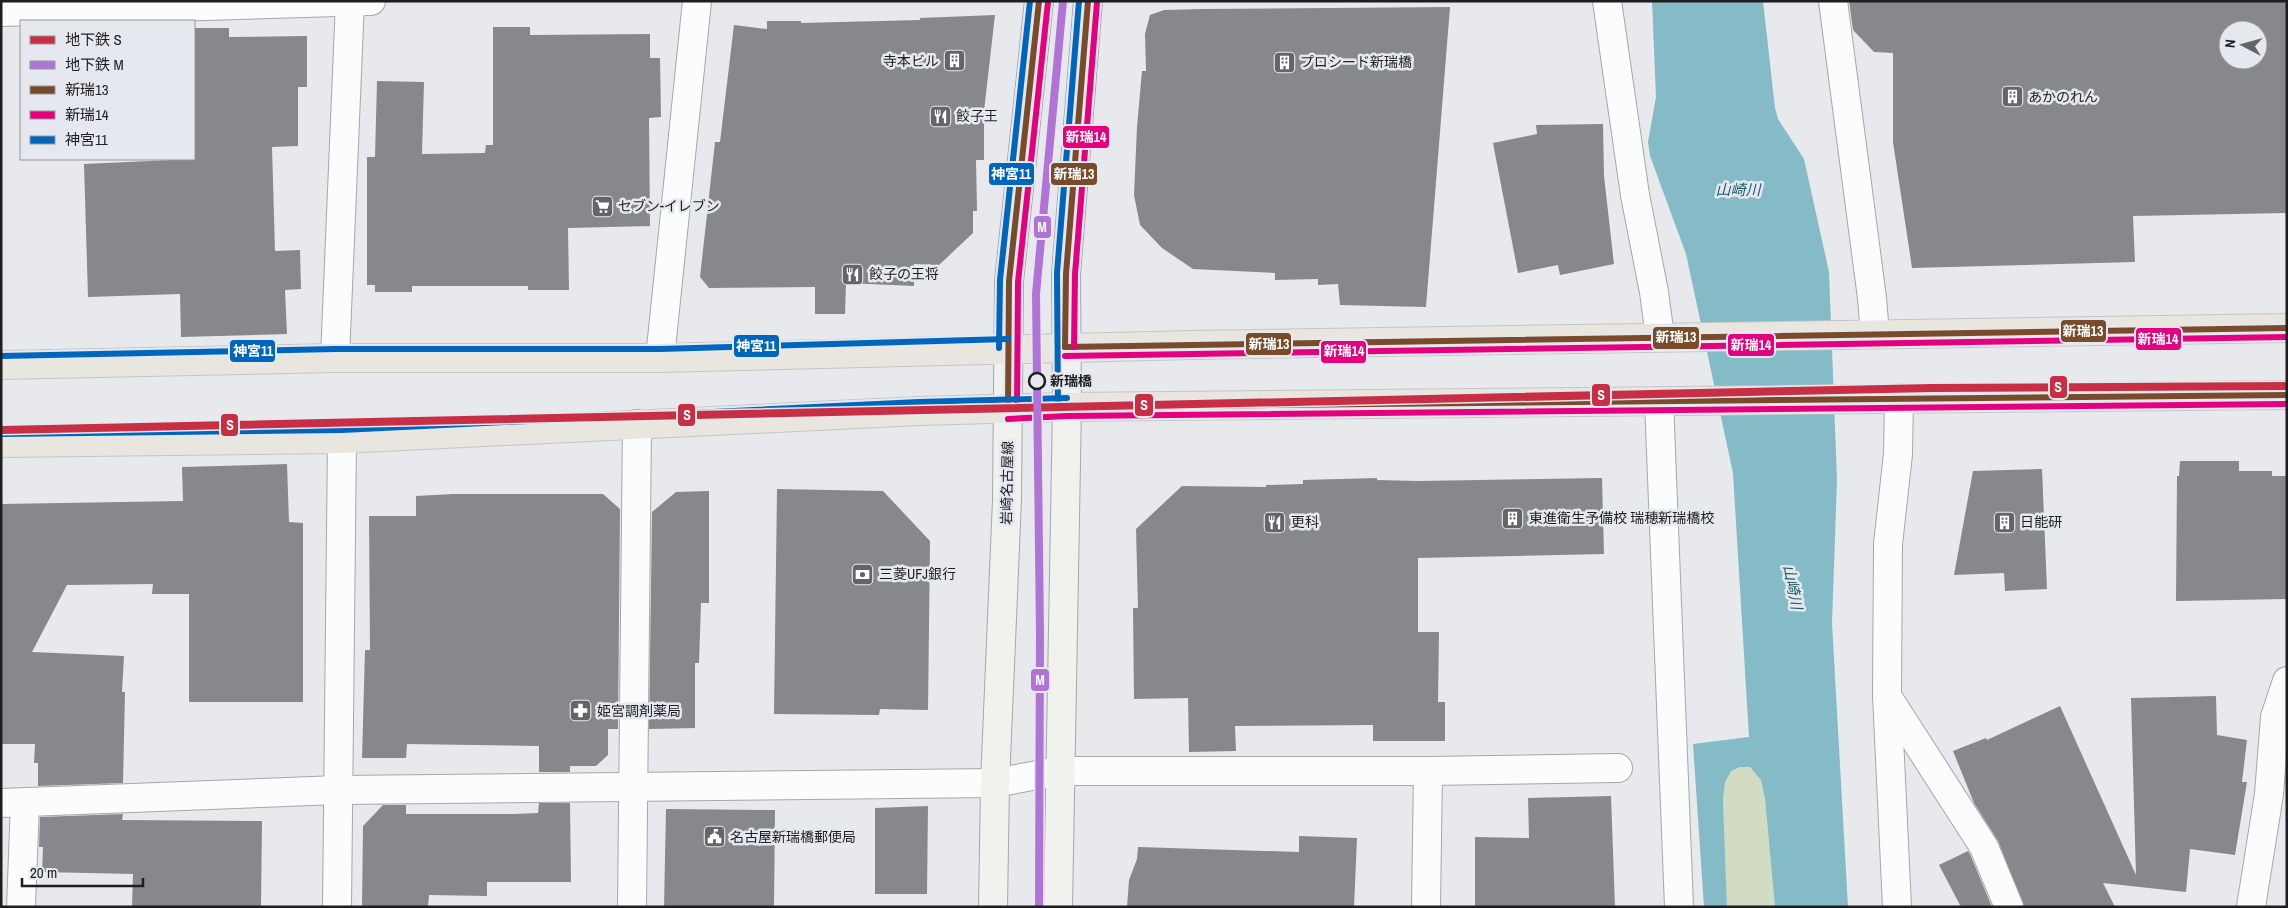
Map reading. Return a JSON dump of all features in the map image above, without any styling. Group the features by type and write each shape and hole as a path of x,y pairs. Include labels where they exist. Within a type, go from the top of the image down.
{"main road":[{"name":"岩崎名古屋線","path":"992,907 995,783 1007,500 1009,281 1039,1"},
{"path":"1058,907 1067,407 1065,347 1066,274 1088,1"},
{"path":"1,365 335,358 660,358 1008,348 2287,328"},
{"path":"1,443 342,439 919,411 1067,407 2287,394"}],"street":[{"path":"660,358 697,1"},
{"path":"1607,1 1636,195 1654,292 1670,337"},
{"path":"1834,1 1875,334"},
{"path":"1,12 132,5 357,2 335,358"},
{"path":"1897,907 1886,695 1888,544 1898,454 1899,398"},
{"path":"1667,401 1679,907"},
{"path":"632,907 637,424"},
{"path":"337,907 342,439"},
{"path":"2251,907 2278,796 2275,717 2287,681"},
{"path":"1886,695 1984,847 2009,907"},
{"path":"21,907 13,803 338,790 634,785 995,783 1059,771 1428,771 1618,768"},
{"path":"1426,907 1428,771"}],"green space":[{"path":"1740,767 1750,767 1761,780 1765,799 1775,907 1727,907 1723,800 1725,782 1730,771"}],"water":[{"name":"山崎川","path":"1652,1 1763,1 1775,108 1778,119 1804,159 1829,272 1837,480 1832,623 1848,907 1775,907 1765,799 1761,780 1750,767 1740,767 1731,771 1725,782 1723,800 1727,907 1704,907 1693,744 1749,737 1733,473 1686,254 1650,156 1648,142 1656,97"}],"building":[{"name":"あかのれん","path":"1849,1 2287,1 2287,213 2133,216 2135,262 1912,268 1893,142 1893,53 1874,52 1853,30"},
{"path":"1450,7 1426,307 1340,305 1338,284 1318,285 1318,279 1275,280 1275,273 1193,269 1162,248 1140,225 1134,195 1137,127 1142,71 1146,71 1145,34 1150,15 1164,10"},
{"path":"995,15 984,111 984,160 976,160 977,211 973,211 973,233 939,265 914,264 914,286 846,283 845,314 815,314 815,287 709,288 700,277 715,142 720,142 734,25 767,29 767,21 801,21 801,23 920,20 920,18"},
{"path":"493,27 530,27 530,35 650,34 650,58 660,58 661,117 649,118 650,226 568,228 569,290 528,290 528,286 412,286 412,292 375,292 375,285 367,285 367,157 375,157 377,81 424,82 422,154 485,153 486,145 493,145"},
{"path":"195,28 229,28 229,37 307,36 307,87 298,87 298,146 272,147 275,251 300,250 301,289 285,290 287,334 181,337 180,294 88,297 84,164 195,160"},
{"path":"1603,124 1604,176 1614,264 1560,275 1558,265 1518,273 1493,143 1537,134 1536,125"},
{"path":"2180,461 2239,461 2239,471 2272,471 2272,476 2287,476 2287,599 2176,601 2177,476 2179,476"},
{"path":"287,464 289,522 303,523 303,702 189,702 189,594 152,594 153,584 67,585 32,652 124,656 122,692 125,692 123,783 38,786 38,763 34,763 35,744 1,744 1,504 183,501 182,467"},
{"name":"日能研","path":"2042,469 2047,589 2005,591 2004,573 1954,575 1973,471"},
{"path":"1377,478 1377,480 1418,481 1602,478 1604,554 1418,558 1418,632 1439,632 1438,702 1445,702 1445,741 1373,741 1373,725 1235,726 1236,751 1189,752 1188,698 1134,699 1133,608 1138,608 1136,529 1182,486 1266,487 1266,485 1303,484 1303,480"},
{"path":"777,489 883,491 930,541 928,710 880,709 879,715 774,714"},
{"path":"709,491 709,603 701,603 699,663 695,663 695,728 649,729 652,512 676,492"},
{"path":"453,494 603,494 620,509 618,729 608,729 608,755 596,766 570,766 570,772 539,772 539,746 407,744 406,758 362,758 365,650 370,650 369,516 416,516 416,496"},
{"path":"2216,696 2217,735 2247,740 2242,782 2247,782 2235,855 2190,849 2186,892 2103,883 2115,907 2024,907 1998,841 1974,803 1953,751 1986,738 1987,740 2060,706 2136,875 2131,698"},
{"path":"1611,796 1615,907 1475,907 1475,837 1529,838 1528,798"},
{"path":"539,803 570,803 571,882 487,882 487,896 429,895 428,907 362,907 363,826 383,805 406,805 406,814 514,814 538,813"},
{"path":"928,806 927,894 875,894 875,808"},
{"path":"666,809 775,810 774,907 664,907"},
{"path":"123,814 122,820 262,821 261,907 132,907 133,874 42,872 43,847 39,847 40,817"},
{"path":"1299,836 1357,838 1354,907 1127,907 1129,880 1137,859 1138,847 1299,852"},
{"path":"1968,851 1992,907 1961,907 1939,865"}],"metro line":[{"name":"M","path":"1039,907 1040,635 1036,294 1063,1"},
{"name":"S","path":"1,430 1932,388 2287,386"}],"transit line":[{"name":"神宮11","path":"999,348 1000,280 1030,1"},
{"name":"新瑞13","path":"1008,410 1009,281 1039,1"},
{"name":"神宮11","path":"1058,407 1057,273 1079,1"},
{"name":"新瑞13","path":"1065,347 1066,274 1088,1"},
{"name":"新瑞14","path":"1017,410 1018,282 1048,2"},
{"name":"新瑞14","path":"1074,347 1075,274 1097,2"},
{"name":"新瑞13","path":"1065,347 2287,328"},
{"name":"新瑞14","path":"1065,356 2287,337"},
{"name":"神宮11","path":"1,356 335,349 660,349 1008,339"},
{"name":"新瑞13","path":"1008,410 1067,407 2287,395"},
{"name":"神宮11","path":"1,434 342,430 919,402 1067,398"},
{"name":"新瑞14","path":"1008,419 1067,416 2287,404"}],"place":[{"name":"寺本ビル","path":"955,61"},
{"name":"プロシード新瑞橋","path":"1284,62"},
{"name":"あかのれん","path":"2012,97"},
{"name":"餃子王","path":"940,116"},
{"name":"セブン-イレブン","path":"602,206"},
{"name":"餃子の王将","path":"853,274"},
{"name":"新瑞橋","path":"1037,381"},
{"name":"東進衛生予備校 瑞穂新瑞橋校","path":"1513,518"},
{"name":"更科","path":"1275,522"},
{"name":"日能研","path":"2004,522"},
{"name":"三菱UFJ銀行","path":"863,574"},
{"name":"姫宮調剤薬局","path":"581,711"},
{"name":"名古屋新瑞橋郵便局","path":"714,837"}]}
